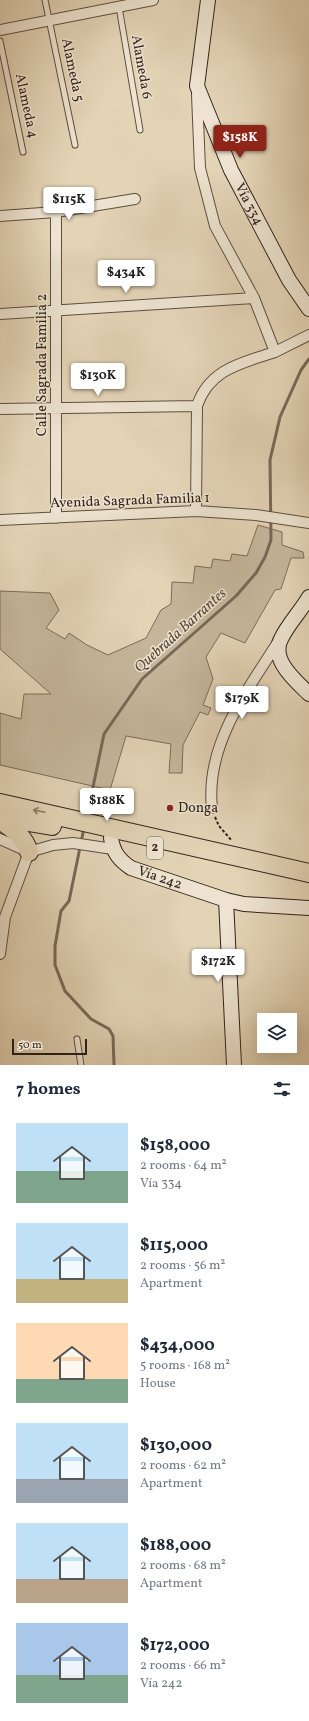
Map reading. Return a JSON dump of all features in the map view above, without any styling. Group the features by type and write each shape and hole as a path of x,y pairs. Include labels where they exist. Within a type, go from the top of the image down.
{"highway":[{"name":"2","path":"0,803 116,839 309,885"},
{"name":"2","path":"0,817 309,873"},
{"path":"0,820 15,830 26,842 29,852"}],"street":[{"name":"Vía 334","path":"208,0 197,86 230,170 289,280 309,309"},
{"path":"0,30 147,1"},
{"path":"197,86 200,168 215,226 254,298 275,352"},
{"path":"0,216 56,212 136,199"},
{"name":"Calle Sagrada Familia 2","path":"56,212 56,518"},
{"path":"0,314 56,309 254,298"},
{"path":"196,511 197,406 201,392 219,374 234,366 275,352 309,335"},
{"path":"0,409 197,406"},
{"name":"Avenida Sagrada Familia 1","path":"0,520 196,511 256,515 309,523"},
{"path":"212,808 211,795 214,773 222,743 233,712 309,597"},
{"path":"280,639 279,648 282,663 294,679 309,694"},
{"path":"0,839 29,852 53,845 116,839"},
{"name":"Vía 242","path":"116,839 122,862 131,868 226,900 244,904 309,908"},
{"path":"0,954 5,917 29,852"},
{"path":"226,900 234,1065"}],"lane":[{"name":"Alameda 5","path":"45,0 75,145"},
{"name":"Alameda 6","path":"119,7 140,130"},
{"name":"Alameda 4","path":"0,41 23,152"},
{"path":"77,1039 80,1065"}],"path":[{"path":"212,808 219,826 233,841"}],"shaded area":[{"path":"258,525 282,532 282,545 303,552 304,558 291,558 281,589 275,590 245,643 221,633 206,657 213,679 203,705 211,708 208,715 200,712 183,745 182,773 169,773 171,744 126,736 110,790 0,765 0,713 21,719 24,694 51,694 0,649 0,591 50,593 59,610 46,628 65,639 69,633 87,645 108,655 146,638 161,610 171,604 172,582 193,583 195,566 211,568 213,559 230,561 232,554 247,556"}],"waterway":[{"name":"Quebrada Barrantes","path":"87,816 104,734 142,679 236,596 256,573 265,557 271,540 270,460 280,417 301,370 309,359"},
{"name":"Quebrada Barrantes","path":"84,828 69,901 61,911 55,946 55,965 65,991 91,1019 109,1029 113,1036 114,1065"}],"place":[{"name":"Donga","path":"170,808"}]}
